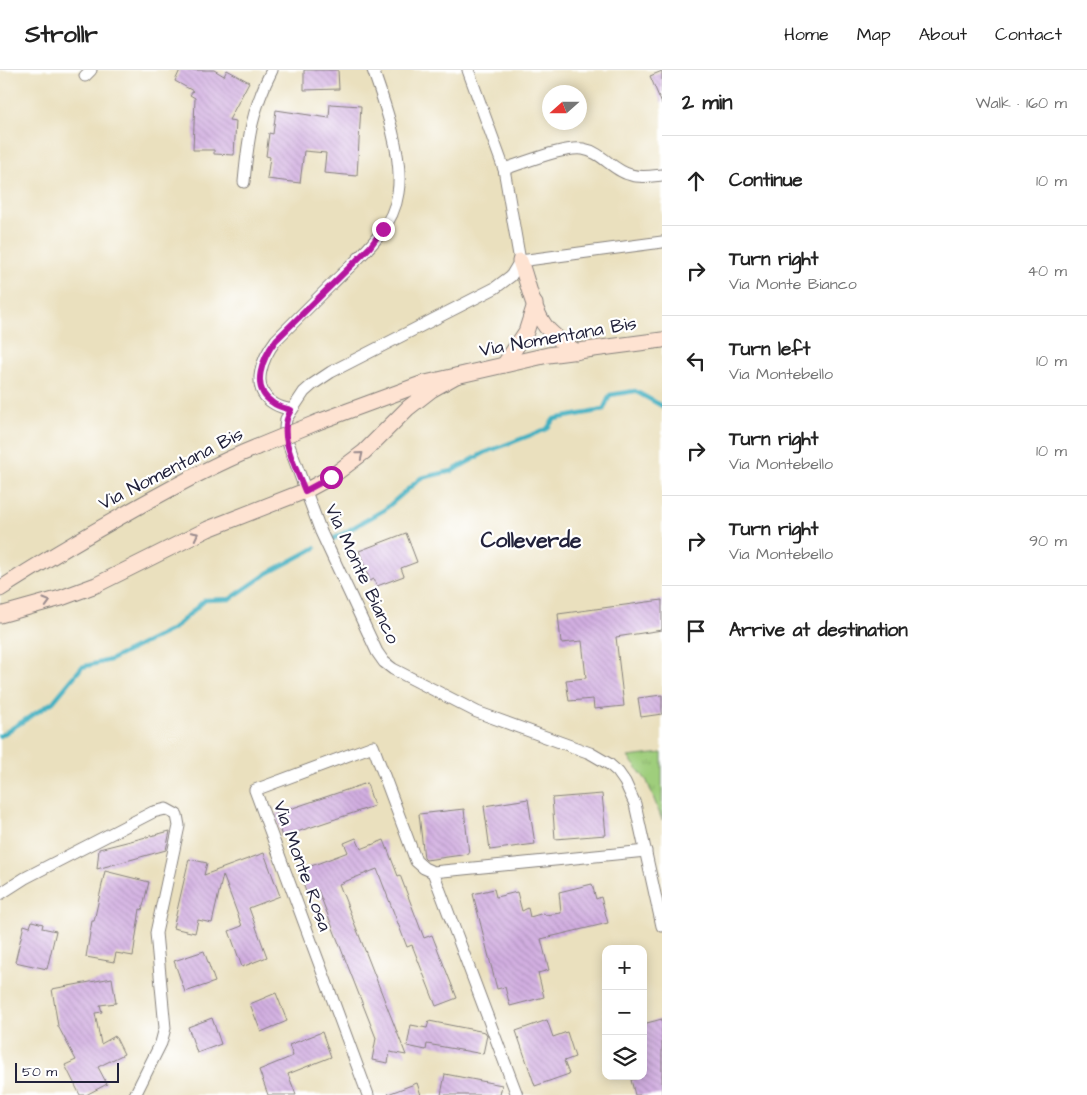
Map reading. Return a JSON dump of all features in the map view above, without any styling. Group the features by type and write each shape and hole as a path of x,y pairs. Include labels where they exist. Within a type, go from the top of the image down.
{"main road":[{"path":"520,261 545,326 576,352"},
{"path":"504,365 526,332 535,304"},
{"name":"Via Nomentana Bis","path":"0,589 72,543 212,466 318,422 421,384 548,355 662,340"},
{"path":"0,615 61,598 96,585 208,529 305,491 338,472 364,452 408,408 431,390 456,376"}],"street":[{"path":"244,182 252,117 258,99 272,70"},
{"path":"291,410 272,403 266,396 260,380 263,360 276,340 370,247 389,219 397,198 399,182 397,161 390,127 374,70"},
{"path":"468,70 504,169 520,261 662,242"},
{"path":"504,169 565,150 578,148 596,153 629,175 662,175"},
{"name":"Via Monte Bianco","path":"520,261 511,276 495,288 331,372 312,384 286,419 287,440 321,532 377,652 384,662 393,669 477,712 590,753 609,764 625,782 630,793 646,851 662,926"},
{"name":"Via Monte Rosa","path":"368,1095 255,790 373,746 416,861 424,868 433,872"},
{"path":"0,894 25,878 153,812 169,809 177,815 179,826 156,933 165,1028 161,1043 135,1095"},
{"path":"517,1095 433,872 646,851"}],"green space":[{"path":"662,753 662,820 647,781 628,757"}],"building":[{"path":"180,70 214,70 224,76 227,70 249,82 229,120 236,121 234,155 214,154 214,150 193,150 195,98 190,95 193,91 175,81"},
{"path":"304,70 338,70 339,89 304,90"},
{"path":"662,71 662,104 650,76"},
{"path":"330,104 361,106 357,176 324,173 326,153 304,151 300,183 267,179 270,157 266,156 269,133 273,134 276,110 329,118"},
{"path":"406,533 417,562 401,568 404,576 377,586 374,579 370,581 359,551"},
{"path":"662,600 662,630 616,637 624,706 594,709 593,699 569,701 566,680 586,678 582,641 561,643 558,614"},
{"path":"662,695 662,714 641,717 638,698"},
{"path":"367,783 374,806 282,837 275,814"},
{"path":"602,794 606,835 555,839 552,798"},
{"path":"528,799 535,844 490,850 484,806"},
{"path":"464,809 469,854 426,860 424,858 419,814"},
{"path":"170,831 166,850 97,869 99,849"},
{"path":"356,838 361,849 384,840 398,876 400,875 424,938 432,935 457,998 436,1006 412,945 407,947 377,869 339,884 406,1055 390,1052 388,1063 372,1060 376,1038 318,890 307,894 298,871 348,852 344,843"},
{"path":"264,853 280,896 249,908 267,957 242,967 229,931 242,926 223,875 212,923 198,920 195,933 173,928 189,859 207,863 204,875"},
{"path":"105,871 149,882 142,910 140,909 133,956 116,953 114,962 86,957 92,921 94,921"},
{"path":"592,884 596,899 601,897 608,923 541,939 549,970 538,973 544,997 510,1006 505,987 497,989 473,894 494,889 496,897 517,892 522,911 528,908 530,917 544,913 545,915 561,913 559,892"},
{"path":"32,921 43,924 42,928 56,931 47,969 15,962 24,925 30,927"},
{"path":"204,951 215,982 185,992 174,961"},
{"path":"112,978 116,1003 100,1005 102,1012 95,1013 101,1044 115,1036 124,1054 98,1067 107,1084 86,1095 80,1095 65,1065 76,1060 58,1026 52,989"},
{"path":"276,993 287,1021 261,1032 250,1004"},
{"path":"212,1018 221,1044 197,1053 188,1027"},
{"path":"662,1019 662,1095 635,1095 631,1080 647,1080 647,1023"},
{"path":"547,1020 553,1037 567,1032 575,1057 564,1061 569,1074 535,1086 516,1031"},
{"path":"429,1021 485,1032 487,1035 483,1054 427,1044 426,1050 407,1046 411,1025 427,1028"},
{"path":"322,1032 331,1057 288,1074 296,1095 268,1095 259,1070 293,1056 289,1045"},
{"path":"445,1074 502,1085 500,1095 441,1095"},
{"path":"417,1083 421,1095 388,1095 388,1094"}],"waterway":[{"path":"333,539 384,510 421,478 452,471 484,453 547,429 554,419 603,410 610,395 635,391 662,406"},
{"path":"0,736 53,702 82,667 110,660 173,629 205,600 230,599 268,573 315,548"}],"district":[{"name":"Colleverde","path":"531,540"}],"route":[{"path":"331,477 305,491 287,440 286,419 291,410 272,403 266,396 260,380 261,366 268,350 276,340 370,247 383,229"}]}
